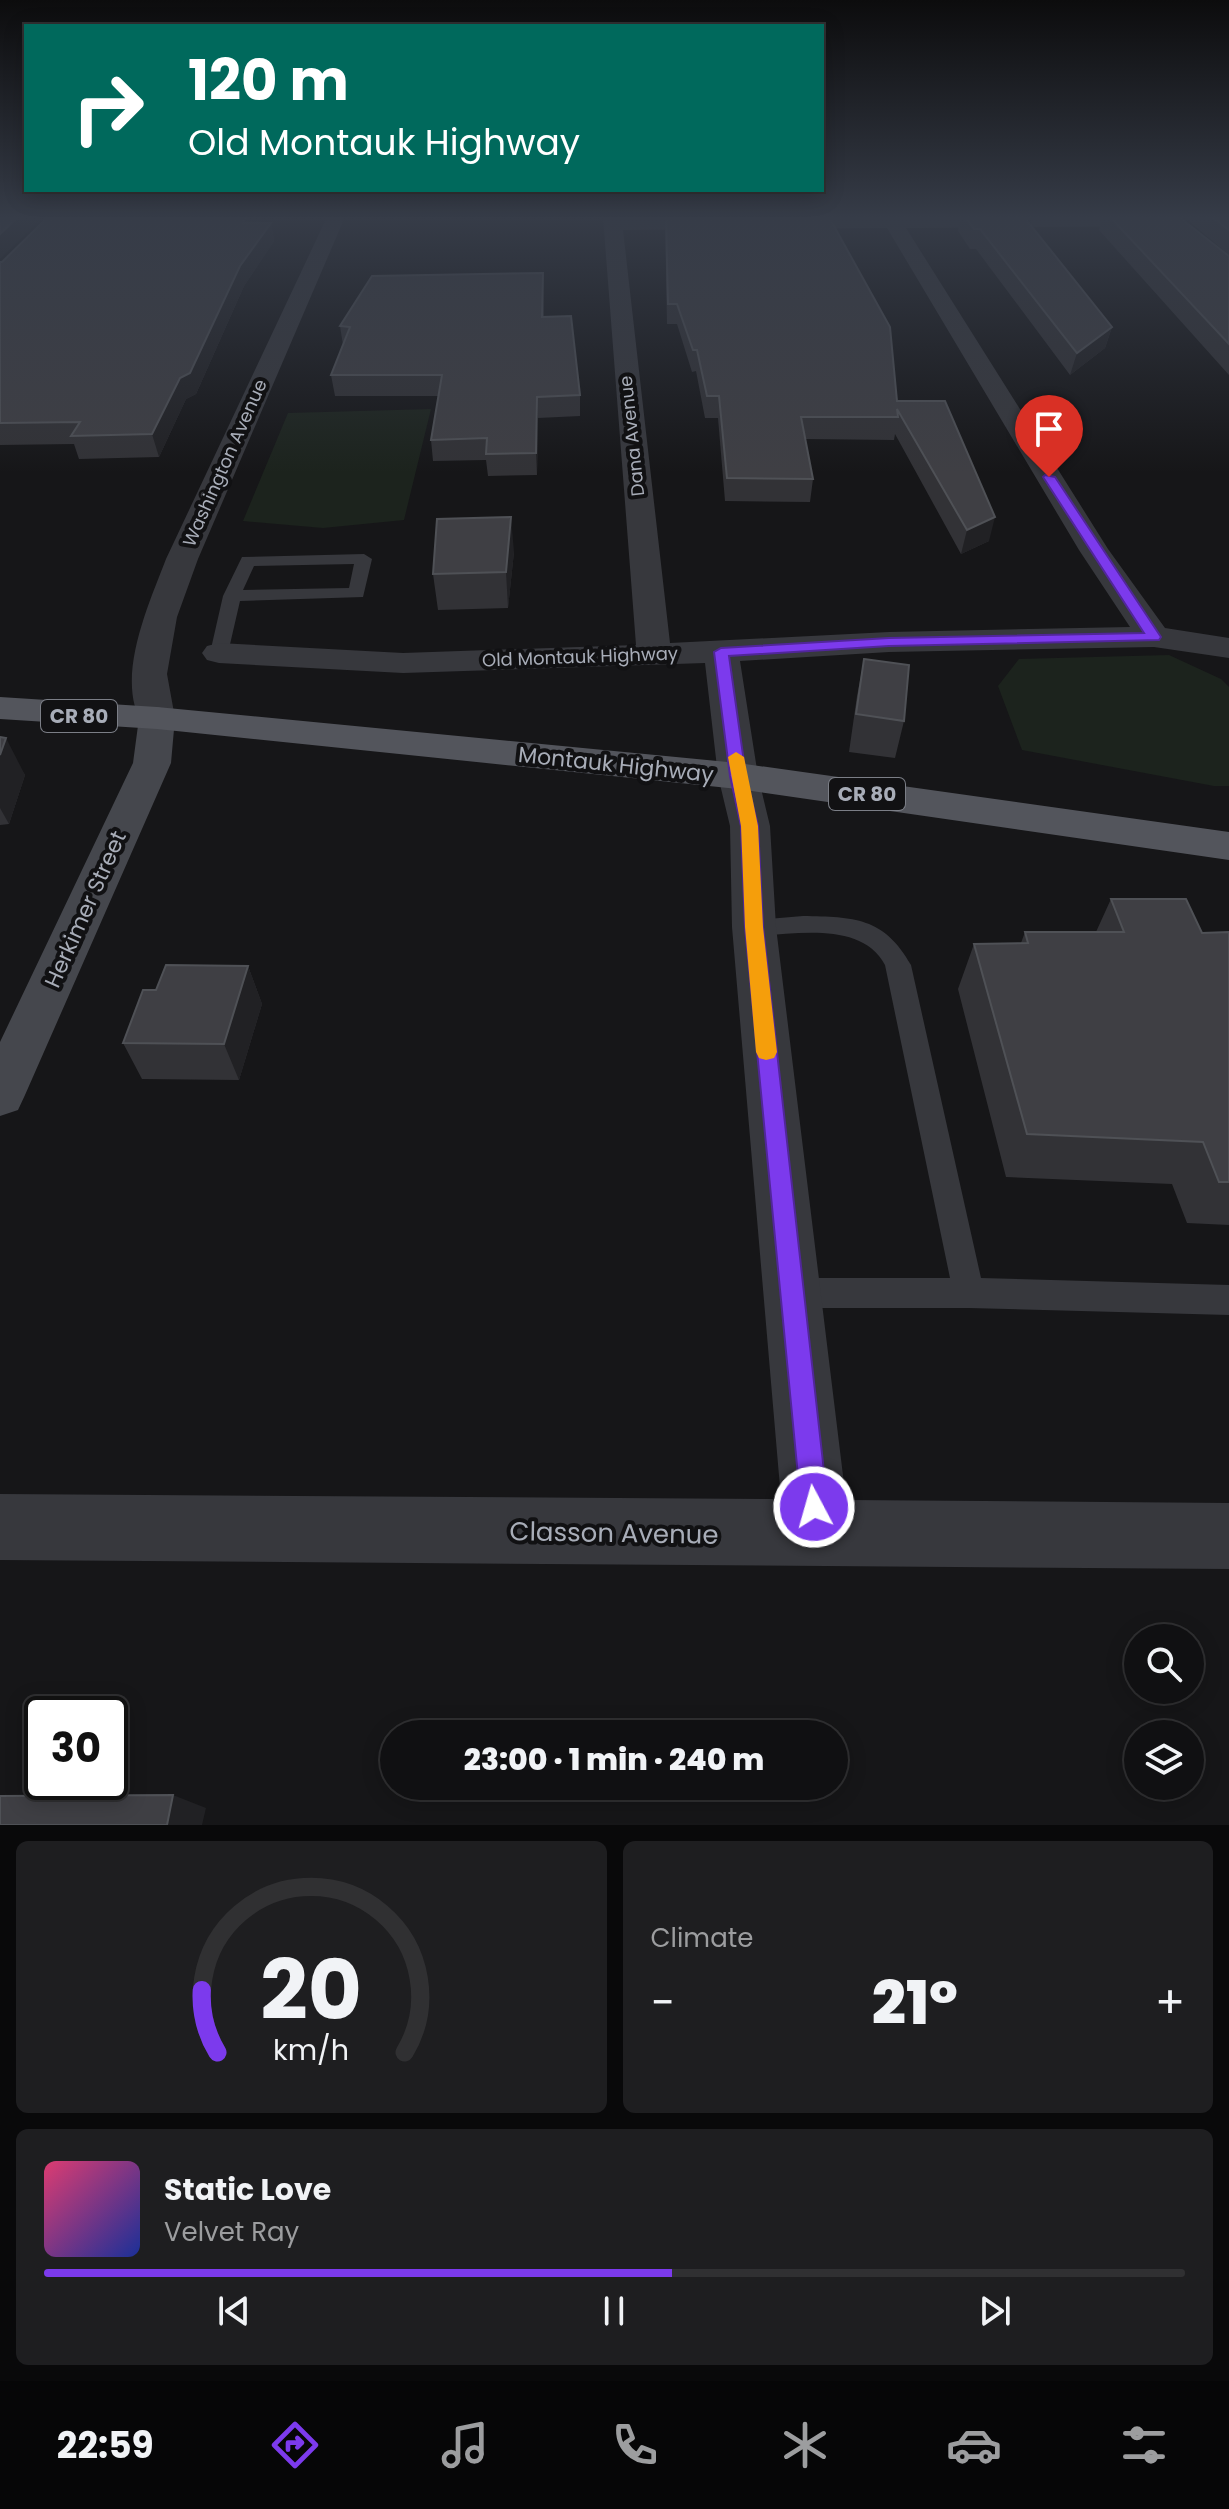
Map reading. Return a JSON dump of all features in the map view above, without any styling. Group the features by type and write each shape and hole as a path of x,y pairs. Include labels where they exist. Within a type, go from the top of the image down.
{"main road":[{"name":"Montauk Highway","path":"0,708 157,718 738,776 1229,846"},
{"name":"Herkimer Street","path":"0,1095 152,763 157,718"}],"street":[{"name":"Washington Avenue","path":"157,718 149,674 160,617 182,559 298,302"},
{"name":"Dana Avenue","path":"620,302 654,654"},
{"path":"942,302 1086,537 1154,637"},
{"name":"Old Montauk Highway","path":"219,653 403,663 721,652 889,642 1154,637 1229,648"},
{"path":"721,652 738,776 750,826 754,927 817,1535"},
{"name":"Classon Avenue","path":"0,1527 1229,1536"}],"lane":[{"path":"219,653 232,596 248,561 364,559 357,593 232,596"},
{"path":"754,927 812,925 853,929 884,942 898,965 969,1293"},
{"path":"791,1293 969,1293 1229,1300"}],"shaded area":[{"path":"431,409 404,520 323,528 243,521 288,413"},
{"path":"1169,655 1221,679 1229,687 1229,786 1214,786 1022,750 998,686 1019,659"}],"building":[{"path":"0,302 223,302 190,373 180,378 152,434 71,436 80,422 0,423"},
{"path":"355,302 542,302 542,317 571,316 580,395 537,397 536,453 486,454 487,438 431,440 442,375 331,375 350,327 340,326"},
{"path":"876,302 890,327 897,401 945,401 995,517 967,530 897,409 898,417 801,417 813,479 727,478 719,396 707,396 697,350 693,350 677,304 668,304"},
{"path":"1037,302 1092,302 1112,327 1077,353"},
{"path":"1190,302 1229,302 1229,344"},
{"path":"511,517 506,572 433,574 437,519"},
{"path":"864,659 909,665 904,721 856,714"},
{"path":"0,737 6,738 0,755"},
{"path":"1111,899 1186,899 1202,933 1229,932 1229,1182 1219,1182 1203,1142 1027,1134 974,944 1028,943 1025,932 1124,932"},
{"path":"166,965 248,966 224,1044 123,1043 143,990 156,990"},
{"path":"128,1795 173,1795 167,1825 0,1825 0,1796 24,1796 24,1800 128,1800"}],"slow traffic":[{"path":"736,757 750,826 754,927 766,1052"}],"route":[{"path":"814,1507 754,927 750,826 738,776 721,652 889,642 1154,637 1094,550 1049,477"}]}
